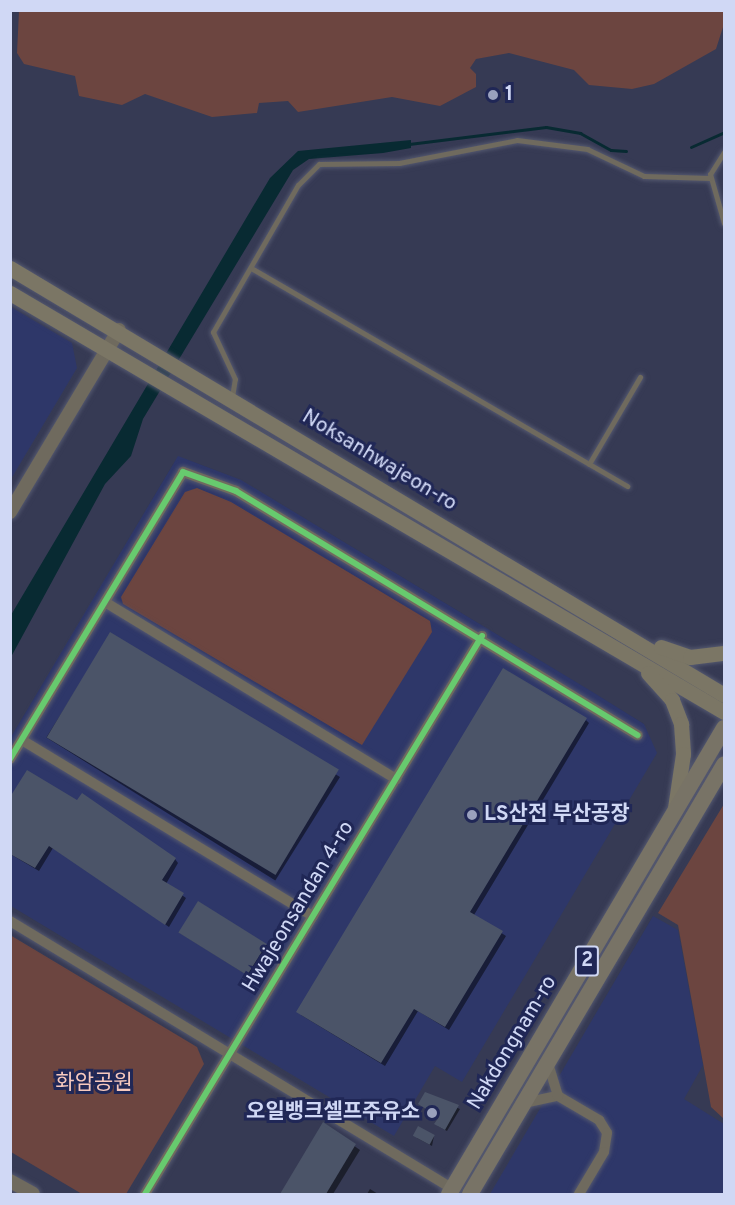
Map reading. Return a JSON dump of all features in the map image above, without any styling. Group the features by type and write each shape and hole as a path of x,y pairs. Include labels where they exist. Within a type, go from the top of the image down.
{"main road":[{"name":"Noksanhwajeon-ro","path":"10,268 191,372 724,695"},
{"name":"Noksanhwajeon-ro","path":"10,293 724,712"},
{"path":"615,628 683,656 724,653"},
{"path":"632,660 662,686 678,712 683,754 675,812"},
{"name":"Nakdongnam-ro","path":"451,1192 724,728"},
{"name":"Nakdongnam-ro","path":"470,1194 724,765"}],"street":[{"path":"10,512 119,330"},
{"path":"10,759 183,472 236,491 482,636 638,735"},
{"path":"105,602 396,778"},
{"name":"Hwajeonsandan 4-ro","path":"145,1194 482,636"},
{"path":"22,740 314,916"},
{"path":"10,921 230,1054 451,1192"},
{"path":"548,1063 558,1096"},
{"path":"524,1103 558,1096 599,1120 607,1133 604,1152 579,1194"},
{"path":"10,1181 33,1194"}],"lane":[{"path":"232,397 235,380 212,337 298,184 319,164 399,163 517,140 587,149 645,176 710,178"},
{"path":"724,152 710,178 724,224"},
{"path":"251,268 627,486"},
{"path":"589,464 640,377"}],"shaded area":[{"path":"411,140 411,148 383,153 309,159 293,170 143,419 131,456 105,484 11,657 11,615 270,178 298,151"},
{"path":"11,307 72,343 77,368 11,479"},
{"path":"178,456 241,480 591,691 644,724 657,753 462,1082 435,1066 394,1136 11,906 11,737"},
{"path":"653,916 678,930 703,1065 684,1099 724,1124 724,1194 490,1194"}],"green space":[{"path":"724,10 724,24 716,49 654,84 632,89 589,85 574,70 509,53 476,59 470,68 476,74 476,87 440,106 392,97 298,112 288,101 259,103 257,113 212,117 145,94 122,105 79,96 75,76 24,64 17,53 19,11"},
{"path":"197,488 231,502 430,621 432,632 362,745 123,604 121,597 185,492"},
{"path":"724,804 724,1119 711,1107 678,925 658,913"},
{"name":"화암공원","path":"10,935 197,1047 204,1064 126,1194 82,1194 11,1152"}],"building":[{"path":"110,632 339,770 276,875 47,737"},
{"name":"LS산전 부산공장","path":"503,668 587,718 470,912 503,931 445,1027 414,1009 381,1063 296,1012"},
{"path":"27,770 77,800 82,793 176,858 162,880 184,893 165,925 49,846 35,868 10,854 10,797"},
{"path":"198,901 267,944 247,975 178,932"},
{"path":"425,1092 459,1105 445,1130 434,1124 439,1117 418,1104"},
{"path":"323,1122 356,1144 326,1194 280,1194"},
{"path":"418,1126 435,1135 430,1145 413,1136"}],"waterway":[{"path":"409,144 546,127 580,133 611,150 626,151"},
{"path":"691,147 724,132"}],"cycle path":[{"path":"10,759 183,472 236,491 638,735"},
{"path":"145,1194 482,636"}],"place":[{"name":"1","path":"493,95"},
{"name":"LS산전 부산공장","path":"472,815"},
{"name":"오일뱅크셀프주유소","path":"432,1113"}]}
